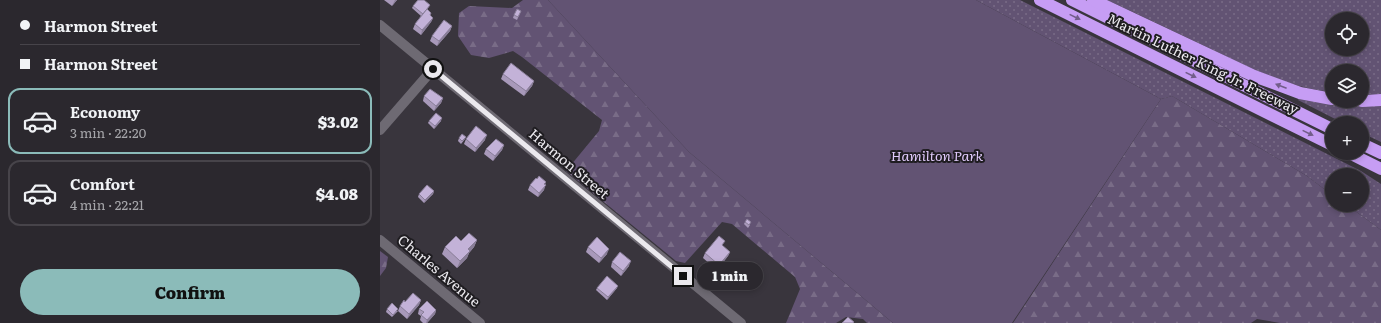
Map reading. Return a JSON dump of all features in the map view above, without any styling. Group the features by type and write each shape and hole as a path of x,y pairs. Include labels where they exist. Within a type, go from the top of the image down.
{"highway":[{"name":"Martin Luther King Jr. Freeway","path":"1040,0 1325,142"},
{"name":"Martin Luther King Jr. Freeway","path":"1072,0 1325,126"},
{"path":"1093,0 1254,76 1300,93 1325,98"},
{"path":"1369,101 1381,100"},
{"path":"1369,147 1381,153"},
{"path":"1364,160 1376,166 1381,172"}],"street":[{"name":"Harmon Street","path":"380,25 741,323"},
{"path":"380,130 433,69"},
{"name":"Charles Avenue","path":"380,240 480,323"}],"green space":[{"path":"523,0 548,0 689,152 893,323 867,323 863,319 846,317 836,323 786,323 800,289 795,277 732,224 722,222 685,263 676,261 566,171 599,131 602,120 513,51 489,58 471,55 458,36 459,13 469,6 512,8"},
{"name":"Hamilton Park","path":"548,0 976,0 1161,99 1012,323 893,323 689,152"},
{"path":"976,0 1020,0 1325,153 1325,160 1339,160 1355,168 1325,168 1325,190 1307,176 1172,96 1161,99"},
{"path":"1107,0 1381,0 1381,94 1369,94 1369,64 1325,64 1325,91 1300,86 1269,76"},
{"path":"1172,96 1307,176 1325,190 1325,212 1357,212 1381,230 1381,323 1280,323 1257,319 1251,323 1013,323 1161,99"},
{"path":"1300,97 1325,103 1325,108 1369,108 1369,106 1381,105 1381,142 1369,136 1369,116 1329,116 1298,100"},
{"path":"1369,176 1381,184 1381,230 1357,212 1369,212"},
{"path":"380,251 388,257 386,268 380,276"}],"building":[{"path":"418,0 424,0 430,5 423,14 413,6"},
{"path":"427,9 433,18 422,30 415,24"},
{"path":"517,9 521,11 518,17 514,15"},
{"path":"444,20 452,26 439,41 432,36"},
{"path":"511,63 534,81 526,91 503,74"},
{"path":"430,89 443,98 436,106 424,96"},
{"path":"436,113 442,118 435,126 429,121"},
{"path":"476,126 487,135 476,148 466,139"},
{"path":"462,134 466,137 462,141 459,138"},
{"path":"496,139 504,145 495,156 486,149"},
{"path":"539,176 546,182 544,184 546,185 539,193 530,185"},
{"path":"427,185 434,191 425,200 419,194"},
{"path":"747,219 751,222 749,225 745,222"},
{"path":"469,233 477,240 468,249 470,251 460,261 445,247 456,236 461,241"},
{"path":"719,236 725,241 722,245 730,252 719,265 705,253"},
{"path":"597,237 609,249 601,258 588,247"},
{"path":"620,252 631,261 623,271 612,262"},
{"path":"607,276 618,286 608,297 597,288"},
{"path":"413,293 421,300 409,314 400,306 404,300 405,302"},
{"path":"427,301 436,310 427,320 421,315 424,312 419,309"},
{"path":"392,303 398,309 393,315 387,309"},
{"path":"848,317 854,322 842,323"}],"route":[{"path":"433,69 683,276"}]}
